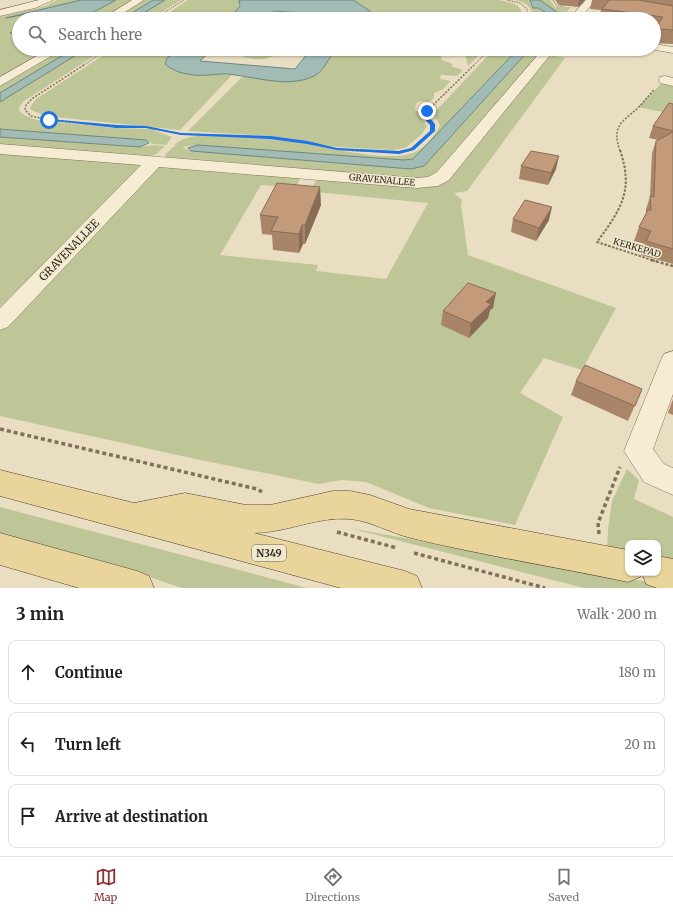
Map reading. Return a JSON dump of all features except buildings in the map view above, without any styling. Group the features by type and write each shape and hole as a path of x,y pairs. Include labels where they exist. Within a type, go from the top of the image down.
{"main road":[{"name":"N349","path":"0,483 405,588"},
{"path":"132,518 185,506 246,519 270,519 333,505 350,505 370,509 409,523 614,563"},
{"path":"0,549 137,588"},
{"path":"661,573 673,576"}],"street":[{"path":"0,13 32,6 47,0"},
{"path":"119,12 139,0"},
{"path":"582,12 594,0"},
{"path":"661,48 673,50"},
{"path":"0,82 44,56"},
{"name":"GRAVENALLEE","path":"0,149 418,183 432,182 443,176 543,56"},
{"name":"GRAVENALLEE","path":"0,322 155,161"},
{"path":"673,360 638,451 654,473 673,482"}],"path":[{"path":"165,12 184,0"},
{"path":"507,0 520,3 527,9 527,12"},
{"path":"97,56 33,98 25,107 28,113 31,116 49,120 146,127 181,134 270,137 307,142 337,149 399,152 413,149 433,131 433,124 425,117 427,111 483,56"},
{"name":"KERKEPAD","path":"669,81 636,109 626,115 617,128 617,137 626,169 626,186 618,209 597,242 599,244 673,266"},
{"path":"614,563 598,523 623,460 638,451"}],"green space":[{"path":"57,0 136,0 116,12 20,12 45,6"},
{"path":"144,0 153,0 133,12 124,12"},
{"path":"165,0 181,0 162,12 145,12"},
{"path":"188,0 239,0 240,2 236,12 170,12"},
{"path":"353,0 498,0 516,5 522,12 367,12"},
{"path":"514,0 530,0 533,8 538,8 545,12 532,12 529,7 522,2"},
{"path":"540,0 550,0 555,7 571,7 567,12 557,12"},
{"path":"12,14 12,56 40,56 0,80 0,17"},
{"path":"49,56 61,56 0,93 0,85"},
{"path":"75,56 94,56 24,101 19,107 20,112 37,120 115,128 151,129 172,137 166,145 153,144 146,140 0,129 0,102"},
{"path":"102,56 175,56 177,71 189,75 232,75 180,130 46,116 31,110 30,107 36,99"},
{"path":"242,56 274,56 263,59 247,58"},
{"path":"330,56 441,56 442,60 453,64 451,66 463,70 457,76 441,75 440,79 451,81 442,90 434,93 434,98 429,102 421,101 416,103 415,110 421,113 423,121 427,126 422,134 405,148 392,150 337,147 269,136 188,131 243,76 260,78 323,66"},
{"path":"466,56 478,56 468,66"},
{"path":"487,56 511,56 413,159 404,160 198,145 182,147 191,151 411,169 424,166 524,56 539,56 439,175 429,180 165,158 165,155 173,147 177,146 174,145 179,141 191,137 204,136 287,141 361,154 390,156 402,155 417,151 433,137 440,125 433,114"},
{"path":"555,56 565,58 467,191 454,193 462,200 461,205 468,255 616,308 582,370 544,358 520,393 563,417 515,525 429,508 366,482 341,480 319,484 191,458 0,416 0,328 155,166 300,178 296,188 261,185 220,255 318,265 316,271 386,279 428,203 315,192 313,185 316,181 324,178 424,186 546,57"},
{"path":"665,80 673,82 673,114 638,107"},
{"path":"0,137 140,147 153,145 165,146 150,157 0,147"},
{"path":"0,152 146,163 0,316"},
{"path":"627,469 639,480 634,499 673,517 673,564 661,562 661,540 625,540 625,554 607,551 612,501"},
{"path":"0,507 307,588 182,588 99,560 0,535"},
{"path":"349,528 648,582 672,588 584,588"}],"water":[{"path":"81,0 116,0 94,12 31,12"},
{"path":"153,0 165,0 145,12 133,12"},
{"path":"239,0 353,0 370,12 235,12 240,6"},
{"path":"530,0 540,0 557,12 545,12 538,8 533,8"},
{"path":"61,56 75,56 0,102 0,93"},
{"path":"170,56 205,56 200,61 295,69 305,56 331,56 318,74 304,80 282,82 226,74 192,75 181,73 165,64 167,58"},
{"path":"511,56 524,56 424,166 411,169 191,151 188,148 198,145 404,160 413,159"},
{"path":"0,129 146,140 149,143 140,147 0,137"}],"route":[{"path":"49,120 146,127 181,134 218,134 270,137 307,142 337,149 404,152 413,149 433,131 433,124 425,117 427,111"}]}
